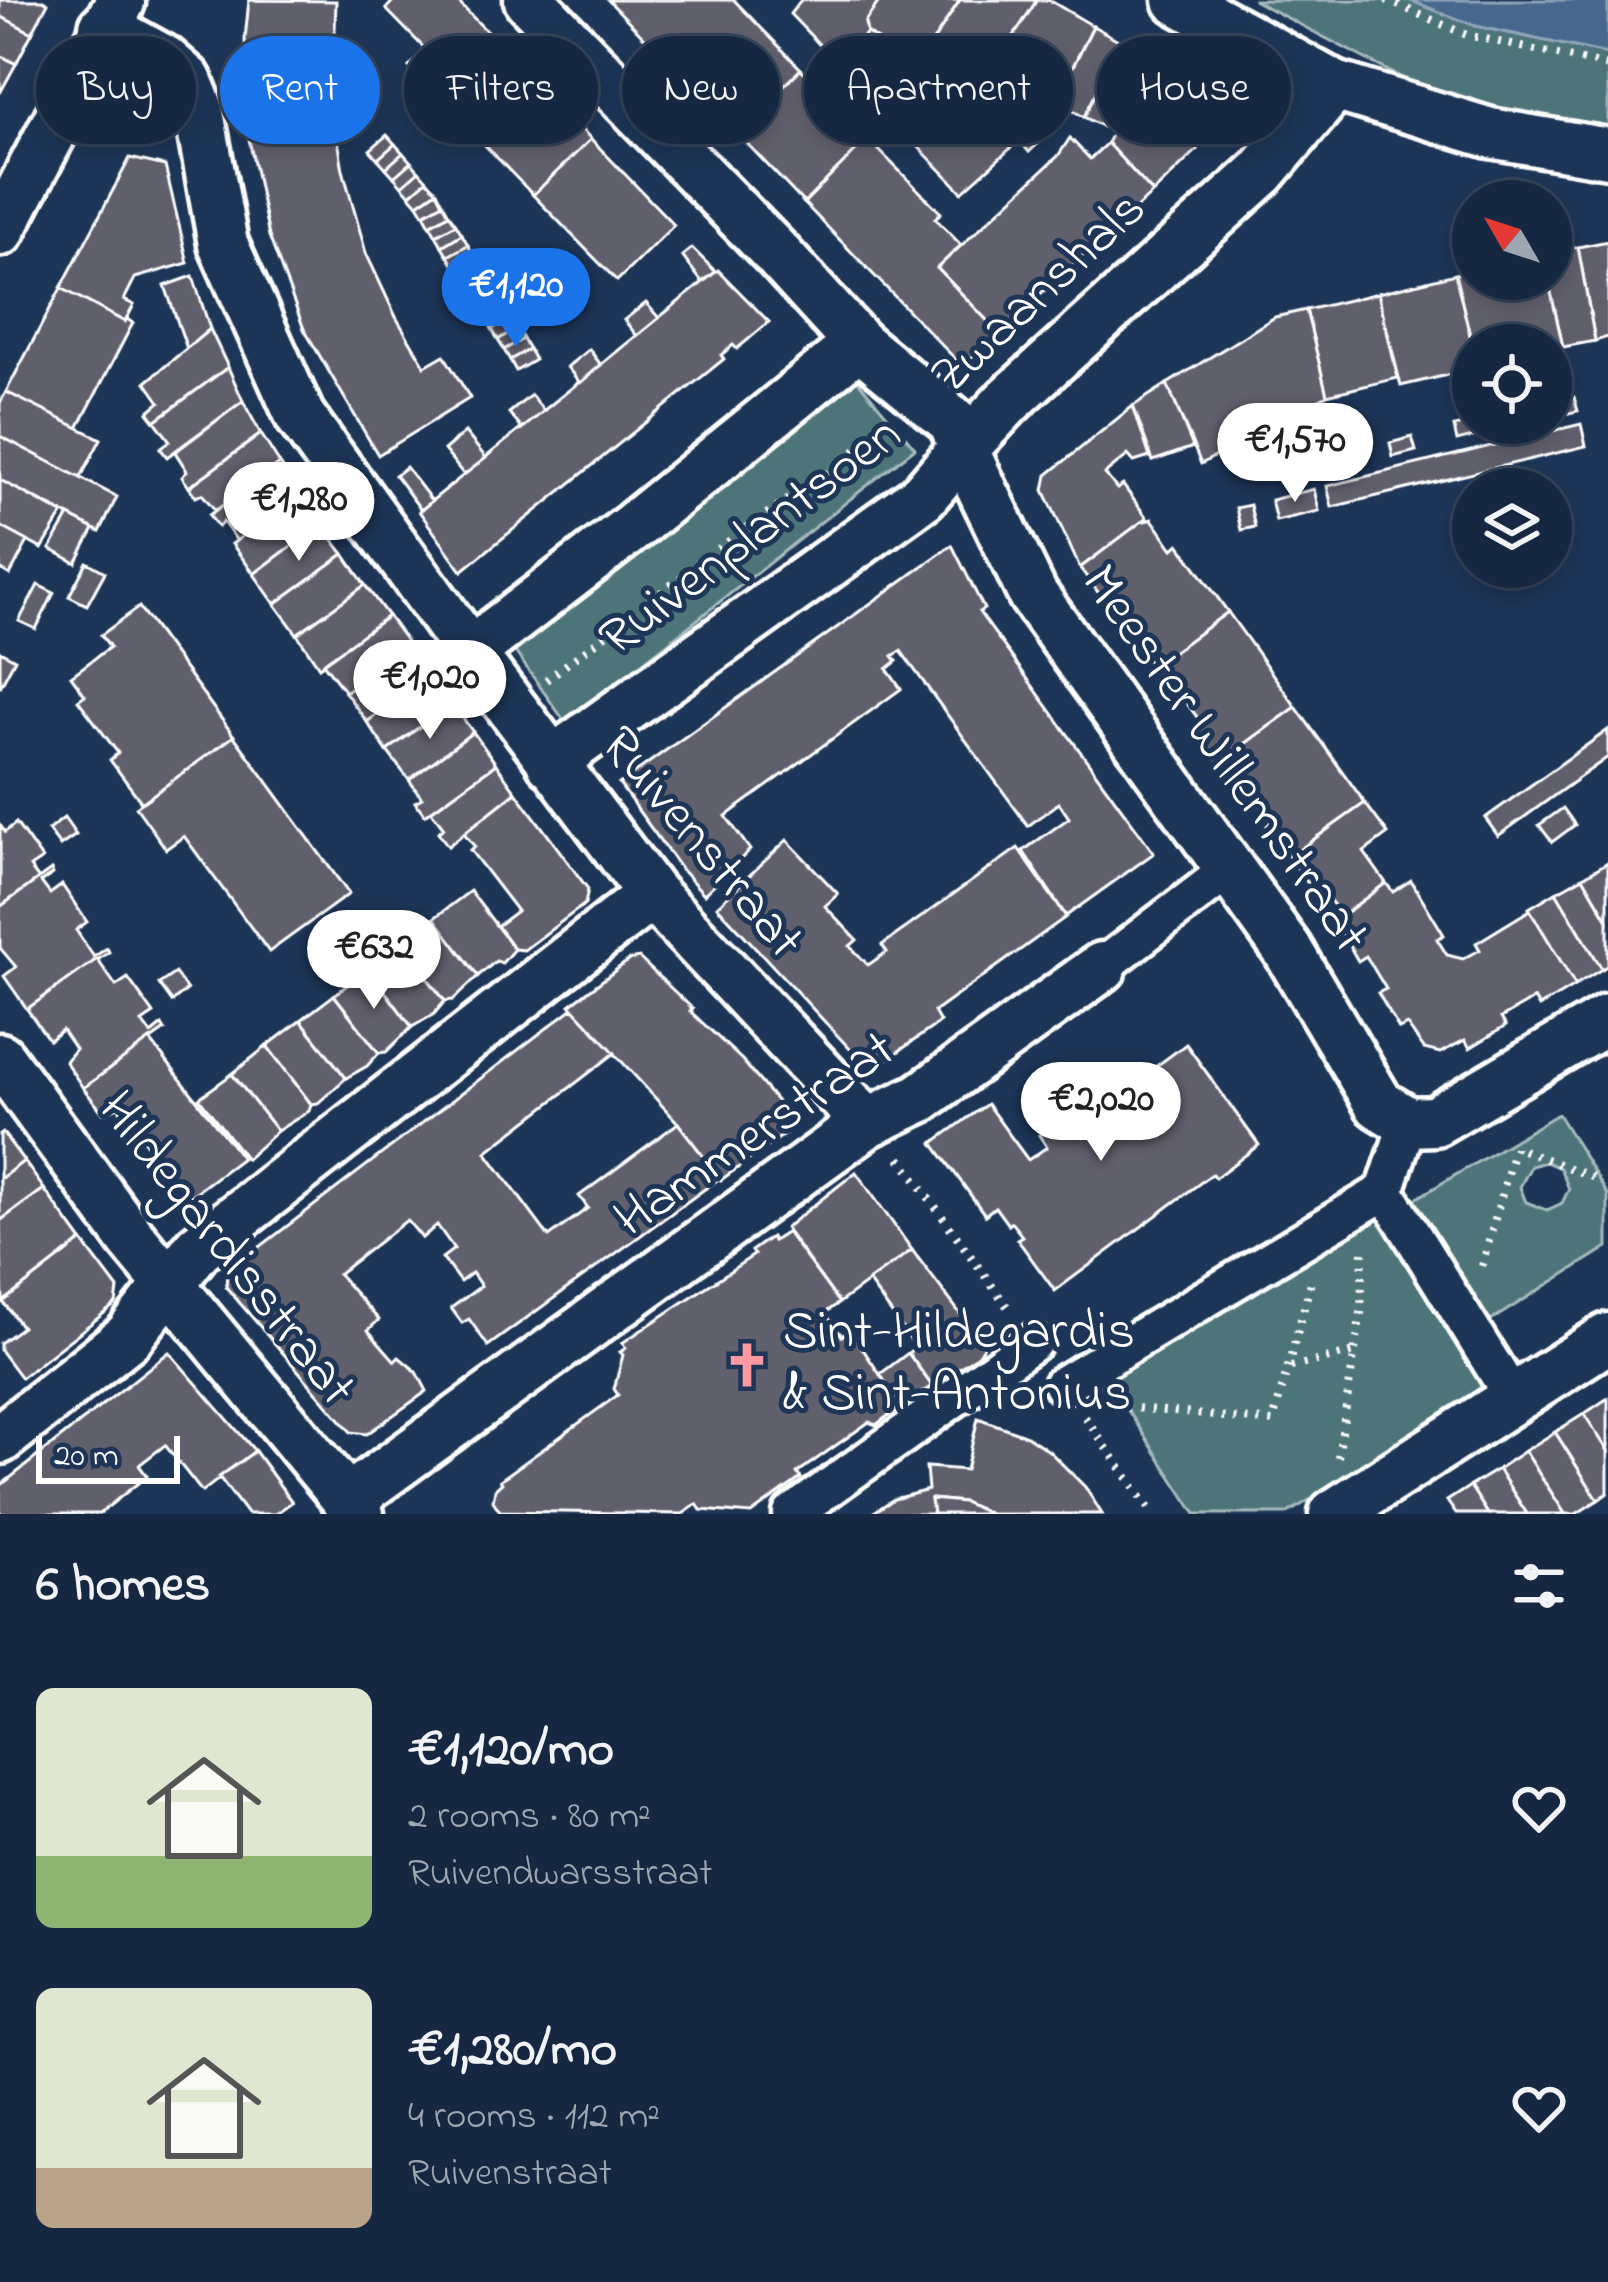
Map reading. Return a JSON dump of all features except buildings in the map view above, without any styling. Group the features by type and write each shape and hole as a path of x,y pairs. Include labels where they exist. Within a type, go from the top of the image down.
{"street":[{"name":"Zwaanshals","path":"530,0 859,344 954,422 963,449 1008,401 1262,172 1335,86"},
{"path":"1178,0 1335,86 1490,133 1608,153"},
{"path":"0,231 113,14"},
{"name":"Ruivenstraat","path":"113,14 188,80 198,107 223,244 300,416 652,894 867,1123"},
{"path":"470,652 859,344"},
{"name":"Ruivenplantsoen","path":"551,762 923,496 963,449"},
{"name":"Meester Willemstraat","path":"963,449 1033,595 1286,949 1379,1104 1408,1121"},
{"name":"Hammerstraat","path":"354,1507 867,1123 920,1098 1230,869"},
{"path":"0,1439 128,1337 198,1248 652,894"},
{"path":"1062,1385 1376,1197 1408,1121 1435,1120 1608,1019"},
{"name":"Hildegardisstraat","path":"0,1058 169,1286 354,1507"},
{"path":"1376,1197 1467,1320 1512,1396"},
{"path":"1334,1514 1608,1338"},
{"path":"792,1514 1033,1342"}],"path":[{"path":"1386,0 1467,35 1608,66"},
{"path":"512,707 750,525 843,463 923,395"},
{"path":"1467,1320 1515,1147 1595,1178"},
{"path":"1338,1461 1376,1197"},
{"path":"1126,1407 1273,1422 1320,1231"},
{"path":"1289,1367 1355,1352"}],"green space":[{"path":"1253,0 1409,0 1476,26 1608,54 1608,131 1463,110"},
{"path":"847,368 915,448 566,723 506,639"},
{"path":"1558,1114 1608,1195 1608,1247 1485,1324 1407,1204","holes":["1546,1162 1560,1168 1569,1189 1562,1203 1547,1210 1526,1202 1520,1187 1531,1166"]},
{"path":"1384,1213 1496,1389 1286,1514 1196,1514 1106,1377"}],"water":[{"path":"1409,0 1608,0 1608,54 1476,26"}],"place":[{"name":"Sint-Hildegardis & Sint-Antonius","path":"747,1365"}]}
